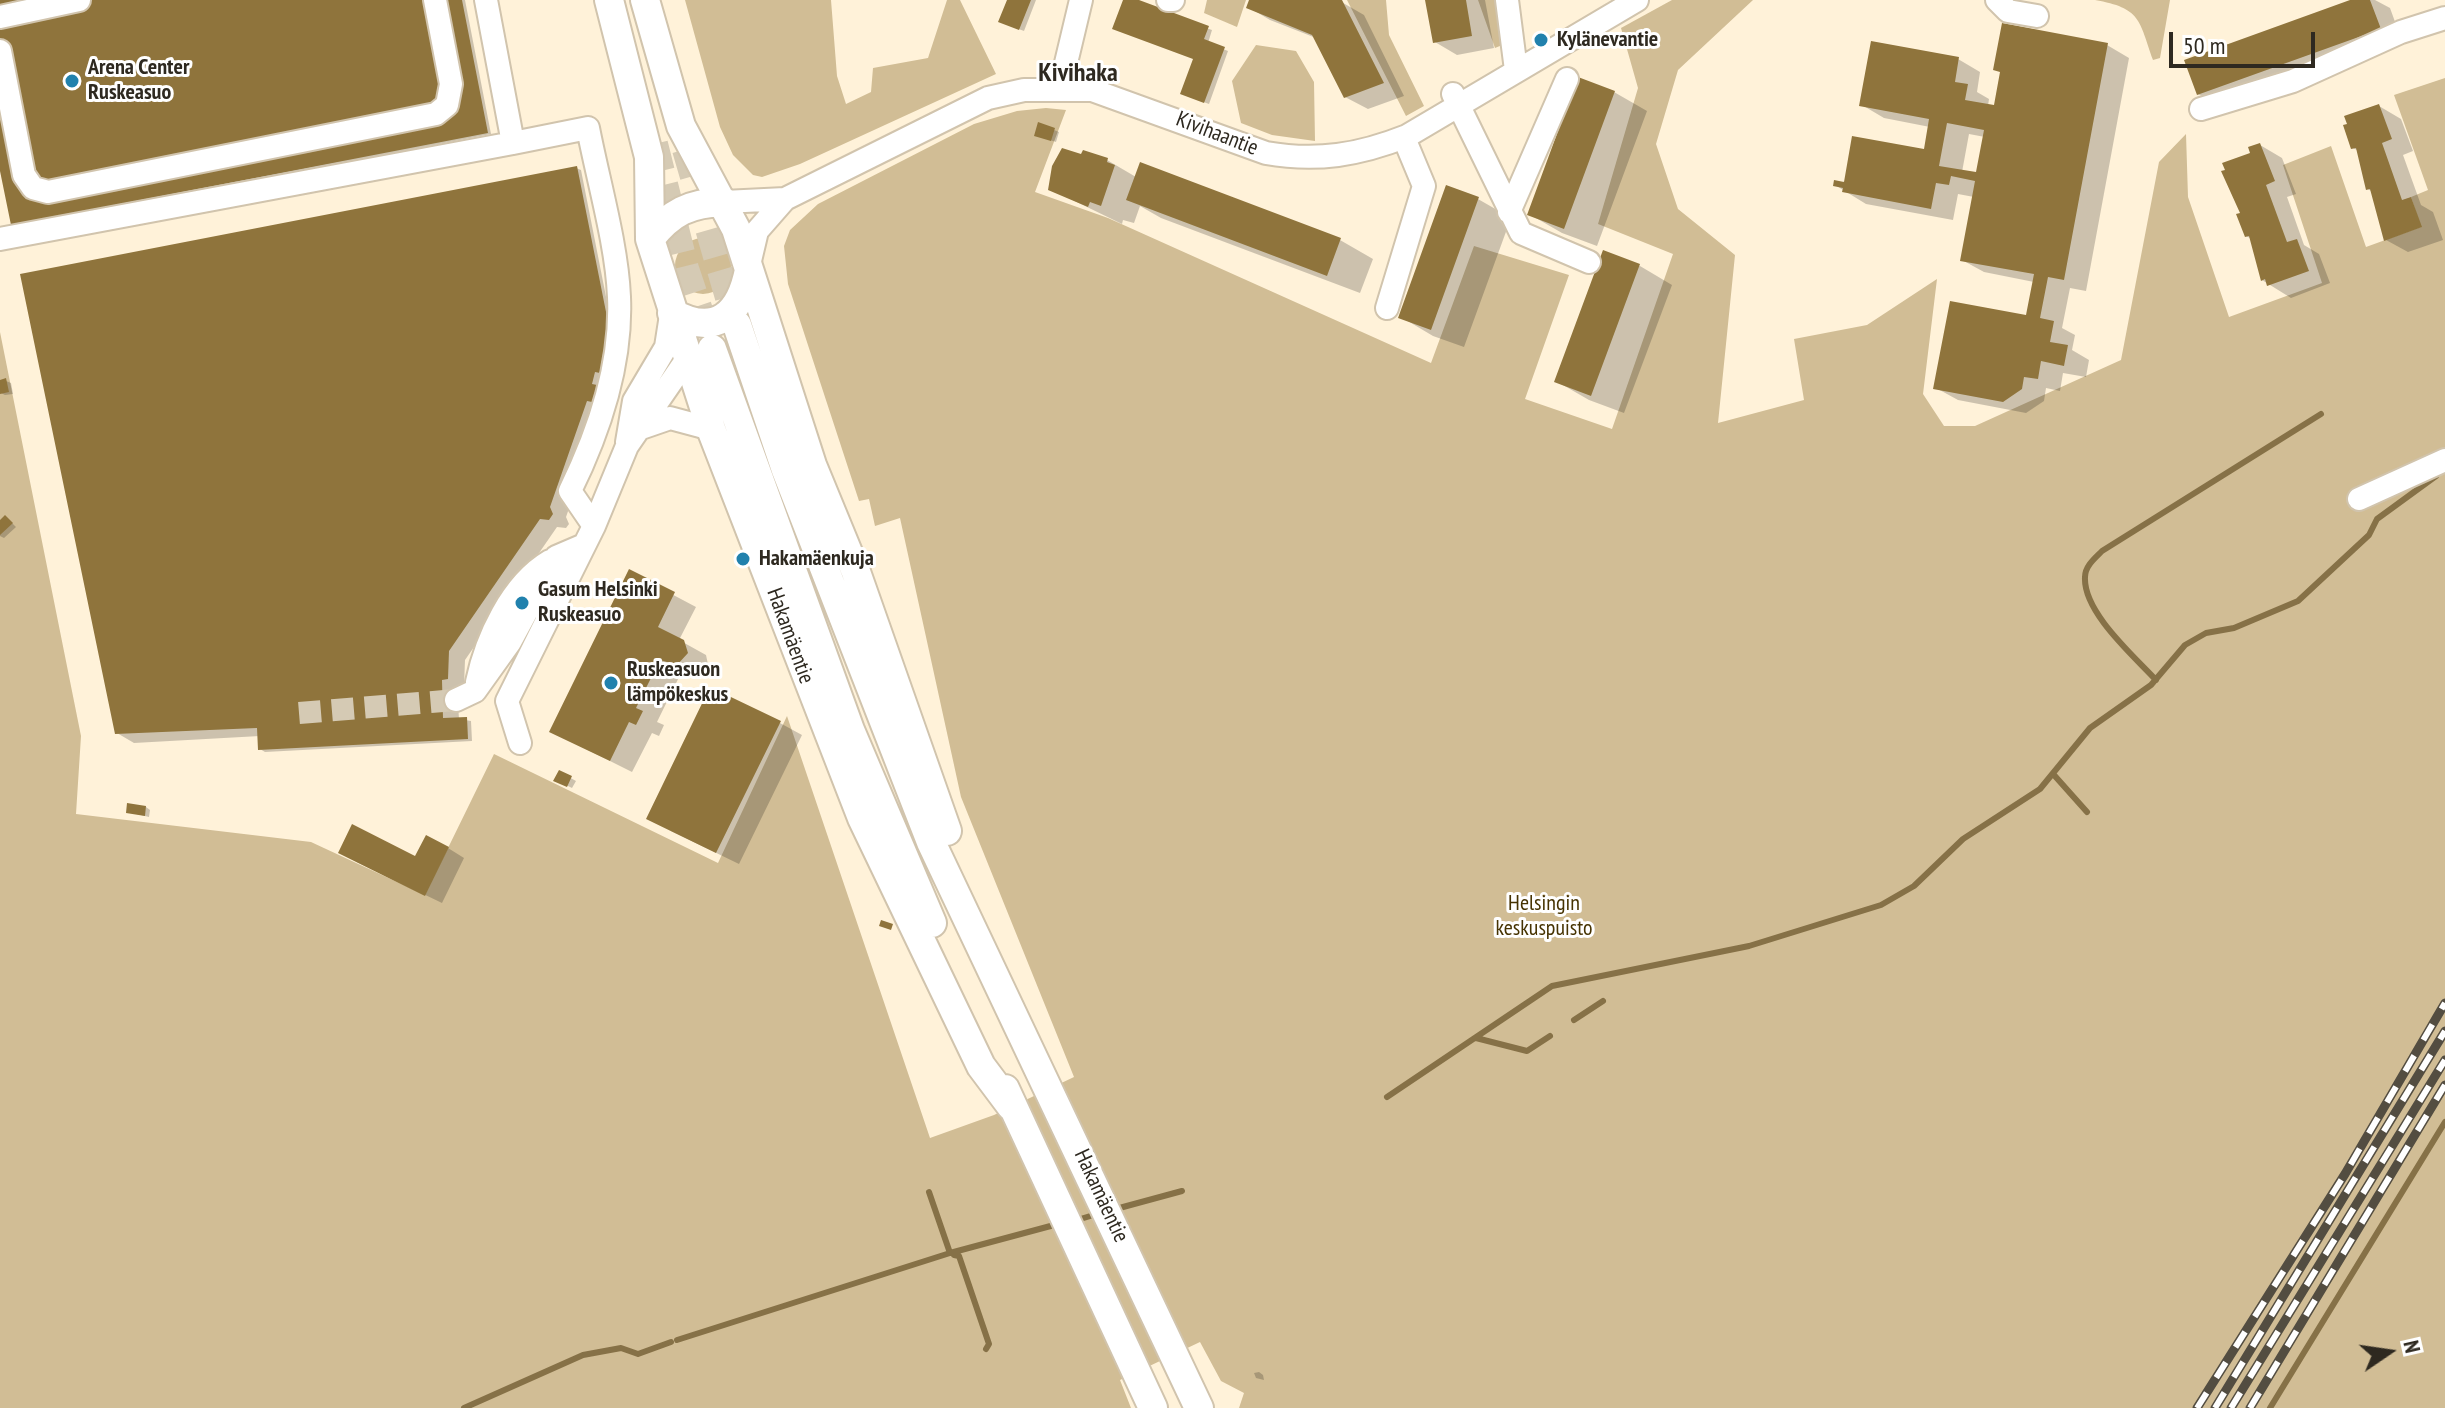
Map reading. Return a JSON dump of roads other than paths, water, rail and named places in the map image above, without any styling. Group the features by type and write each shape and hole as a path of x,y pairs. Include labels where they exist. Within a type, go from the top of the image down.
{"main road":[{"name":"Hakamäentie","path":"609,0 649,157 650,239 672,313 699,354 850,730 997,1064 1011,1106 1153,1408"},
{"name":"Hakamäentie","path":"645,0 681,126 724,202 812,465 856,572 936,803 984,924 999,987"},
{"path":"650,239 669,216 681,209 724,202"},
{"path":"699,354 730,322 740,302 749,270"},
{"path":"672,313 696,323 730,322"},
{"name":"Hakamäentie","path":"730,322 931,842 1199,1408"},
{"name":"Hakamäentie","path":"699,354 711,429 862,818 981,1066 1011,1106"}],"street":[{"path":"0,17 79,0"},
{"path":"0,51 24,175 33,188 48,192 436,114 447,105 451,84 435,0"},
{"path":"486,0 513,143"},
{"path":"1060,88 1081,0"},
{"path":"1507,0 1516,70"},
{"name":"Kivihaantie","path":"749,270 752,242 757,231 785,199 965,107 1024,90 1060,88 1114,96 1266,153 1293,158 1347,156 1404,138 1456,99 1516,70 1637,0"},
{"path":"1997,0 2008,11 2037,16"},
{"path":"2201,109 2293,81 2401,32 2445,18"},
{"path":"1509,212 1567,79"},
{"path":"1456,99 1521,233 1538,243 1589,262"},
{"path":"0,239 588,128 619,293 619,325 605,402 594,442 570,491 589,536"},
{"path":"1387,308 1424,186 1404,138"},
{"name":"Kivihaantie","path":"724,202 785,199"},
{"path":"520,743 507,701 589,536 627,446 634,401 666,347 672,313"},
{"path":"627,446 661,392 699,354"},
{"path":"641,428 670,418 711,429"},
{"path":"2359,499 2445,460"},
{"path":"507,701 465,696 510,642 556,557 589,536"},
{"path":"904,854 931,842"}],"waterway":[{"path":"2156,680 2112,633 2092,604 2085,577 2089,566 2102,551 2321,414"},
{"path":"1387,1097 1552,986 1749,946 1881,905 1914,886 1963,839 2040,789 2090,728 2151,685 2185,645 2206,633 2234,628 2298,601 2369,535 2377,519 2436,476"},
{"path":"2054,775 2087,812"},
{"path":"1574,1020 1603,1001"},
{"path":"1476,1038 1527,1051 1550,1036"},
{"path":"2270,1408 2445,1122"},
{"path":"1112,1210 1182,1191"},
{"path":"677,1340 950,1253 929,1192"},
{"path":"1077,1220 1097,1214"},
{"path":"950,1253 1058,1224"},
{"path":"954,1255 959,1256 989,1344 986,1349"},
{"path":"464,1408 583,1355 621,1348 638,1354 671,1342"}],"tunnel":[{"path":"654,144 685,269 710,343"},
{"path":"686,149 737,325"},
{"path":"299,713 456,700"}],"railway":[{"path":"2197,1408 2345,1174 2445,1003"},
{"path":"2215,1408 2445,1031"},
{"path":"2231,1408 2445,1060"},
{"path":"2250,1408 2445,1085"}],"place":[{"name":"Kylänevantie","path":"1541,40"},
{"name":"Arena Center Ruskeasuo","path":"72,81"},
{"name":"Hakamäenkuja","path":"743,559"},
{"name":"Gasum Helsinki Ruskeasuo","path":"522,603"},
{"name":"Ruskeasuon lämpökeskus","path":"611,683"}],"district":[{"name":"Kivihaka","path":"1078,74"}],"park label":[{"name":"Helsingin keskuspuisto","path":"1544,916"}]}
